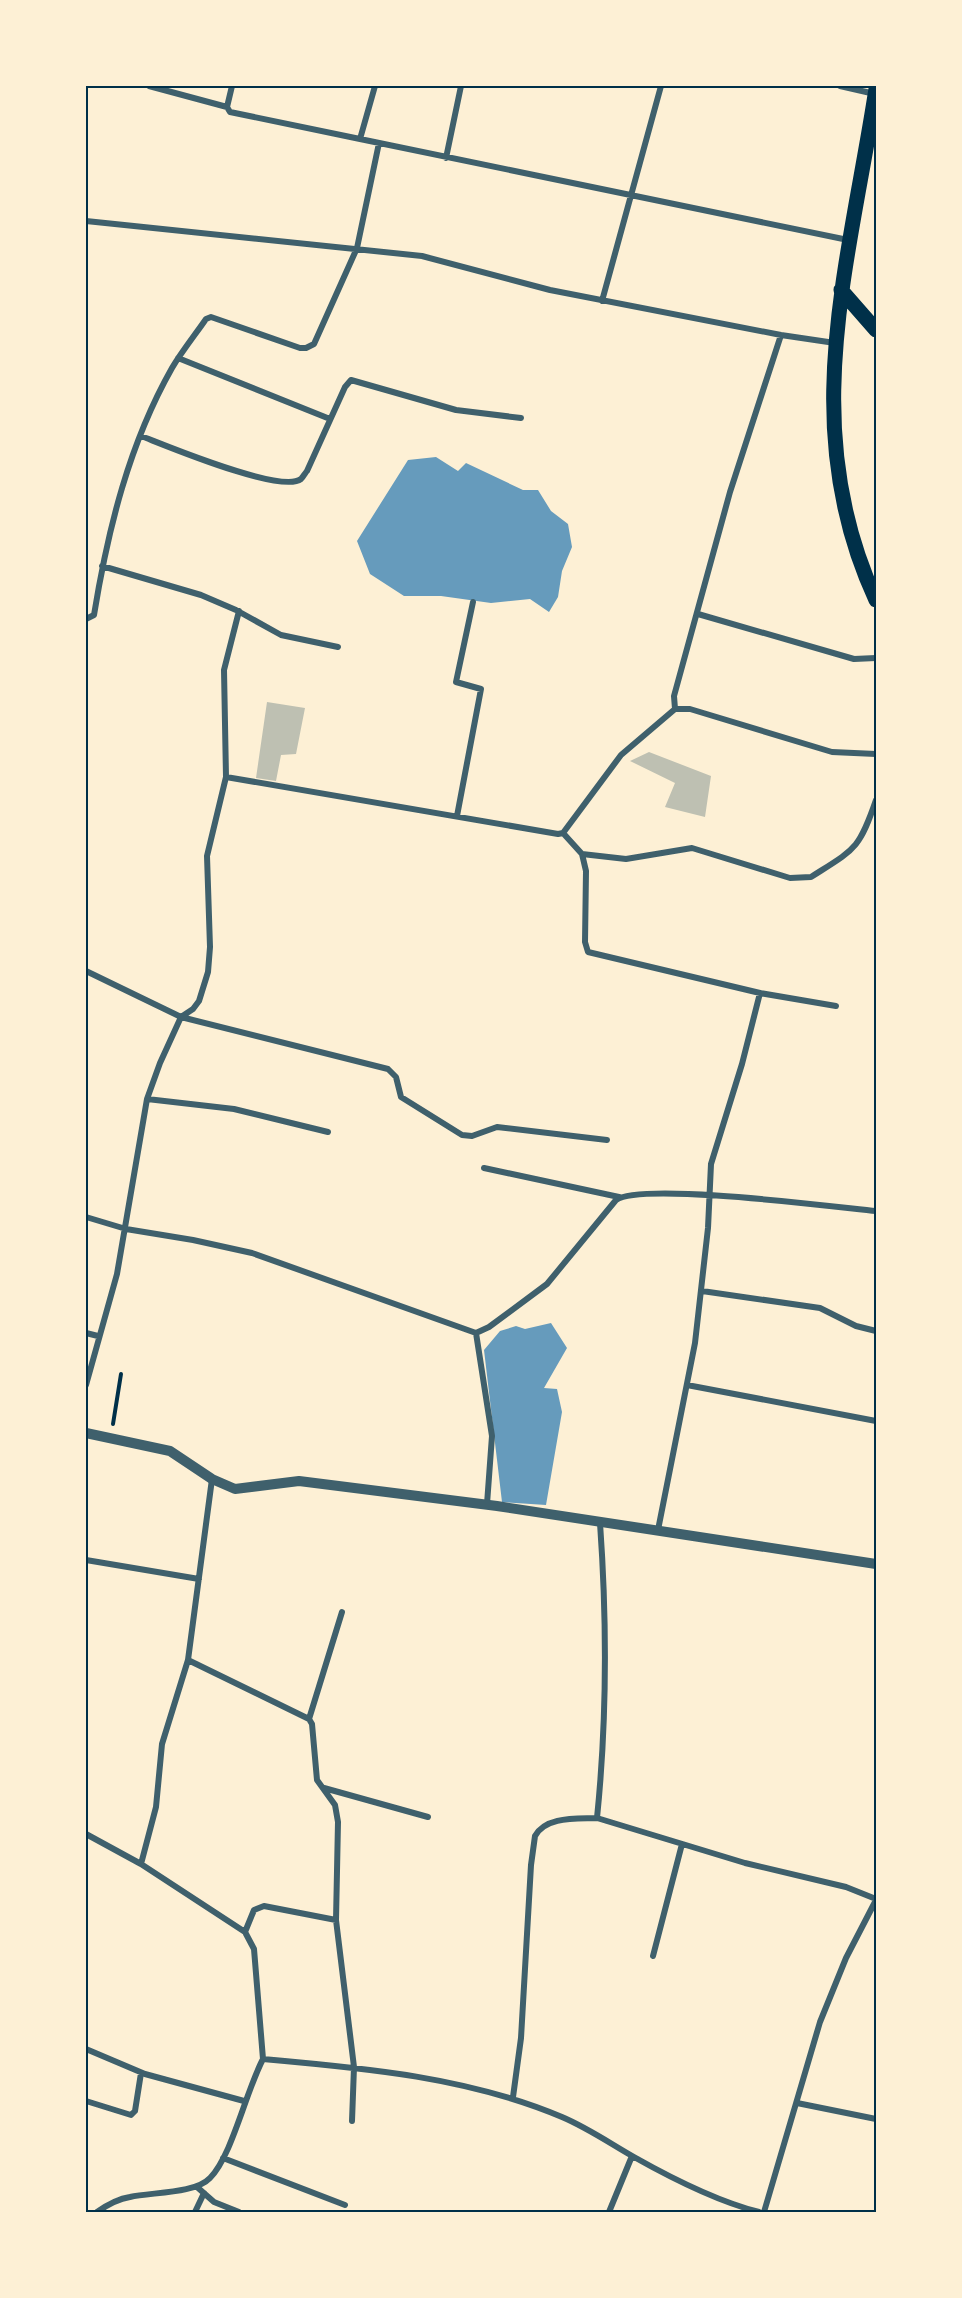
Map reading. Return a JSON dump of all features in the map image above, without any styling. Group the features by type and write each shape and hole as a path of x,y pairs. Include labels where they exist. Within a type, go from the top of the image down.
{"main road":[{"path":"876,92 848,240 841,290 835,343 833,414 841,488 860,565 876,600"},
{"path":"841,290 876,330"}],"street":[{"path":"149,86 227,107 230,112 848,240"},
{"path":"227,107 232,86"},
{"path":"360,139 375,86"},
{"path":"446,158 461,86"},
{"path":"602,301 629,195 662,86"},
{"path":"840,86 876,92"},
{"path":"86,619 94,615 102,566 128,465 178,358 206,319 211,317 300,348 310,347 357,248 379,143"},
{"path":"86,221 422,256 550,290 602,301 835,343"},
{"path":"675,709 674,696 730,492 781,335"},
{"path":"178,358 330,419"},
{"path":"141,436 255,477 291,482 302,479 307,471 346,383 351,380 456,410 521,418"},
{"path":"102,566 186,590 239,611 281,634 338,646"},
{"path":"457,816 481,689 456,682 473,602"},
{"path":"86,1385 117,1274 147,1099 181,1017 193,1009 199,1001 210,958 208,848 226,777 224,670 239,611"},
{"path":"698,614 854,659 876,658"},
{"path":"226,777 552,834 563,833 621,755 675,709 690,709 832,752 876,754"},
{"path":"582,854 626,859 692,848 790,878 803,879 811,877 856,846 863,838 876,800"},
{"path":"563,833 582,854 586,871 585,942 588,952 760,993 836,1006"},
{"path":"86,971 181,1017 388,1069 396,1077 401,1097 467,1137 497,1127 607,1140"},
{"path":"658,1530 687,1384 702,1291 711,1164 742,1064 760,993"},
{"path":"147,1099 234,1109 328,1132"},
{"path":"484,1168 619,1197 632,1194 709,1196 876,1211"},
{"path":"86,1217 126,1229 193,1240 252,1254 476,1333 489,1327 547,1284 619,1197"},
{"path":"702,1291 820,1308 856,1326 876,1331"},
{"path":"86,1333 98,1336"},
{"path":"476,1333 491,1426 492,1458 487,1504"},
{"path":"687,1384 876,1421"},
{"path":"86,1433 170,1450 212,1479 235,1489 299,1481 487,1504 600,1524 658,1530 876,1564"},
{"path":"141,1863 156,1807 162,1744 188,1660 212,1479"},
{"path":"597,1818 603,1725 605,1618 600,1524"},
{"path":"86,1560 199,1579"},
{"path":"309,1719 342,1612"},
{"path":"188,1660 309,1719 313,1726 317,1777 335,1805 338,1822 335,1873 336,1920 354,2067 352,2121"},
{"path":"323,1788 428,1817"},
{"path":"513,2097 521,2037 531,1865 535,1836 549,1824 562,1820 597,1818 745,1863 846,1887 876,1899 846,1958 820,2022 764,2212"},
{"path":"86,1834 141,1863 245,1932 254,1949 263,2060 244,2100 223,2158 211,2178 198,2187 130,2196 108,2204 97,2212"},
{"path":"653,1956 682,1844"},
{"path":"245,1932 254,1910 264,1906 336,1920"},
{"path":"86,2049 141,2073 244,2100"},
{"path":"263,2060 354,2067 442,2081 513,2097 565,2118 731,2209 759,2212"},
{"path":"86,2102 130,2115 135,2111 141,2073"},
{"path":"797,2103 876,2119"},
{"path":"609,2212 632,2156"},
{"path":"223,2158 345,2205"},
{"path":"198,2187 217,2204 239,2212"},
{"path":"195,2212 204,2193"}],"path":[{"path":"111,1438 121,1374"}],"water":[{"path":"436,457 458,471 466,463 523,490 538,490 551,511 568,524 572,547 562,571 558,597 549,612 530,599 491,603 441,596 404,596 370,574 357,541 408,460"},
{"path":"551,1323 567,1348 544,1388 557,1389 562,1412 546,1505 502,1502 484,1350 500,1331 516,1326 525,1329"}],"building":[{"path":"267,702 305,708 296,754 281,755 276,781 256,778"},
{"path":"649,752 711,776 705,817 665,807 675,783 630,761"}]}
